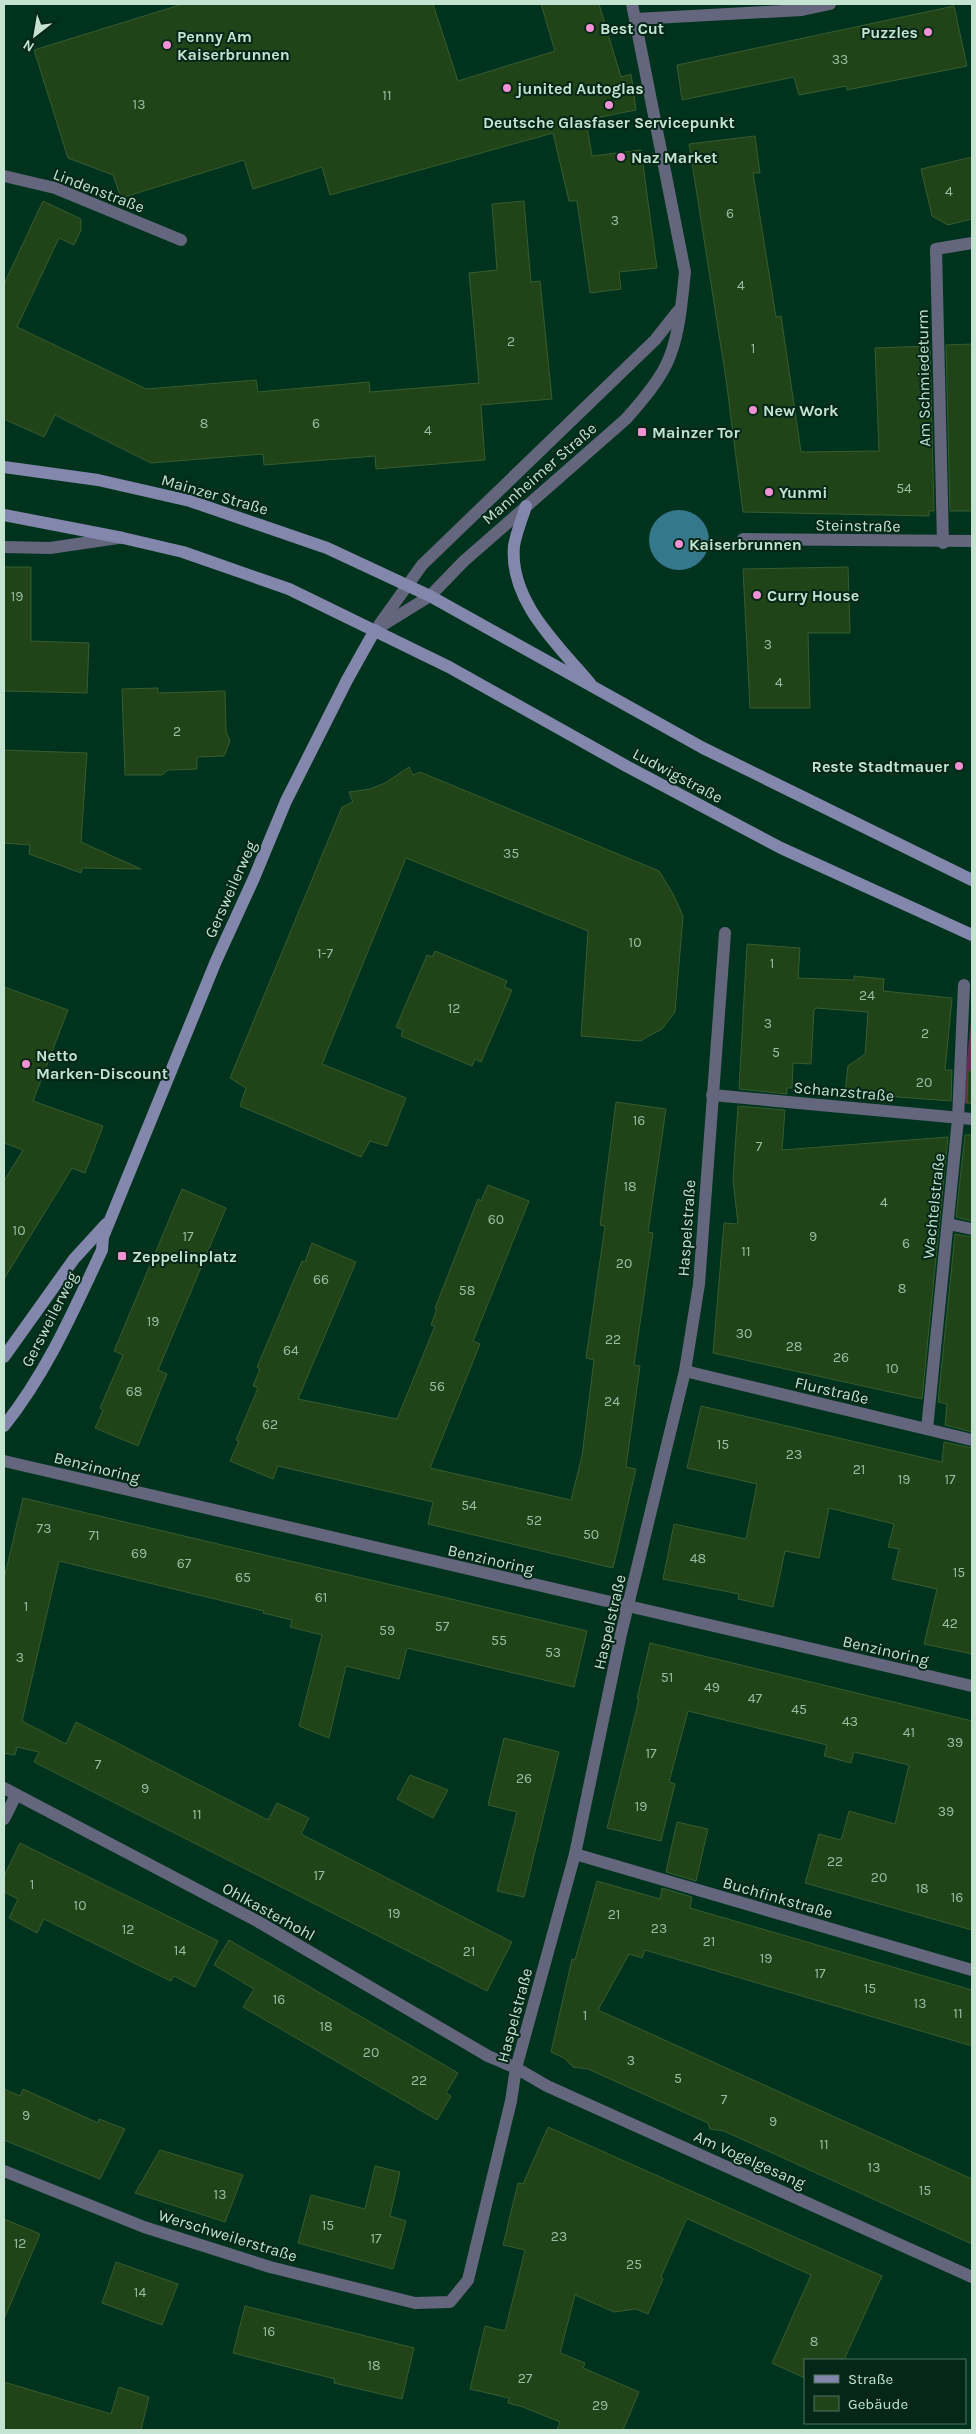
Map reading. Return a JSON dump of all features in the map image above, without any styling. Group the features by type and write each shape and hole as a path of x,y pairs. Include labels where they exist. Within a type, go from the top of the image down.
{"main road":[{"name":"Mainzer Straße","path":"4,467 98,480 190,501 303,538 430,596"},
{"path":"526,506 514,546 516,577 525,599 539,621 597,691"},
{"path":"4,515 123,538 182,552 289,589 375,630"},
{"path":"430,596 520,645 597,691 704,748 972,880"},
{"name":"Ludwigstraße","path":"375,630 449,667 628,767 781,848 972,935"},
{"name":"Gersweilerweg","path":"4,1426 55,1351 102,1250 103,1237 216,961 254,878 286,801 346,680 375,630"},
{"name":"Gersweilerweg","path":"4,1357 74,1259 110,1220"}],"street":[{"name":"Mannheimer Straße","path":"375,630 430,596 464,561 626,419 646,395 670,357 681,307 685,272 632,4"},
{"path":"636,19 802,10 830,4"},
{"name":"Lindenstraße","path":"4,176 55,188 181,240"},
{"name":"Am Schmiedeturm","path":"943,543 936,249 972,243"},
{"name":"Mannheimer Straße","path":"407,585 422,565 455,532 655,340 681,307"},
{"path":"4,547 50,548 123,538"},
{"name":"Steinstraße","path":"743,539 943,543 972,541"},
{"name":"Gersweilerweg","path":"375,630 407,585"},
{"name":"Haspelstraße","path":"450,2302 468,2280 511,2101 516,2068 575,1854 628,1607 685,1371 698,1284 725,933"},
{"name":"Wachtelstraße","path":"927,1429 958,1118 964,985"},
{"name":"Schanzstraße","path":"712,1096 972,1120"},
{"path":"948,1224 972,1229"},
{"name":"Flurstraße","path":"685,1371 972,1440"},
{"name":"Benzinoring","path":"4,1461 972,1686"},
{"name":"Ohlkasterhohl","path":"4,1788 257,1921 488,2056 516,2068"},
{"path":"4,1819 16,1795"},
{"name":"Buchfinkstraße","path":"575,1854 972,1970"},
{"name":"Am Vogelgesang","path":"516,2068 547,2086 972,2277"},
{"name":"Werschweilerstraße","path":"4,2171 144,2227 270,2267 415,2303 450,2302"}],"shaded area":[{"path":"972,1013 972,1104 962,1103"}],"water":[{"name":"Kaiserbrunnen","path":"679,510 696,515 704,523 709,540 704,557 696,565 679,570 662,565 654,557 649,540 654,523 662,515"}],"building":[{"path":"183,4 433,4 458,81 555,51 541,4 599,4 621,77 631,74 636,110 586,120 592,156 641,150 657,268 619,272 621,289 590,293 577,201 569,201 553,133 330,195 322,167 253,189 244,160 121,198 113,175 68,158 34,50"},
{"path":"954,6 967,66 847,90 846,86 799,95 794,77 682,100 677,65"},
{"path":"755,136 760,173 753,173 776,317 781,316 801,452 879,451 875,348 930,346 934,511 929,511 929,516 743,512 726,379 689,144"},
{"path":"972,157 972,219 948,225 932,216 921,169"},
{"path":"43,201 81,219 81,230 74,245 59,238 17,327 146,389 256,380 258,392 369,382 370,392 479,383 469,273 497,270 492,204 524,201 531,282 540,281 552,399 481,405 485,460 376,469 375,456 264,465 263,454 151,463 55,415 44,437 4,419 4,284"},
{"path":"972,344 972,511 950,511 946,345"},
{"path":"4,567 31,567 31,641 89,643 87,693 4,691"},
{"path":"848,567 850,633 808,633 810,708 750,708 743,569"},
{"path":"158,688 158,693 225,691 226,731 230,741 224,756 197,757 197,769 168,770 162,775 125,775 122,689"},
{"path":"4,750 87,753 81,842 141,869 82,868 81,873 29,854 30,845 4,843"},
{"path":"409,767 413,775 420,772 659,871 673,894 683,916 675,1012 662,1029 640,1041 581,1036 588,931 406,858 322,1064 406,1098 387,1146 370,1141 361,1157 240,1106 246,1088 230,1078 342,807 353,802 349,792 370,789 385,783"},
{"path":"747,944 800,948 798,978 854,980 854,976 884,979 883,991 952,998 945,1070 952,1070 951,1101 845,1093 848,1066 865,1054 868,1012 816,1008 814,1010 811,1064 793,1063 792,1088 787,1088 787,1094 739,1089"},
{"path":"435,951 507,981 504,987 512,990 481,1062 475,1059 472,1066 401,1036 403,1030 396,1027 427,955 432,957"},
{"name":"Netto Marken-Discount","path":"4,987 68,1010 33,1101 103,1126 85,1173 72,1168 4,1279 4,1181 23,1150 4,1143"},
{"path":"968,1071 972,1071 972,1103 967,1103"},
{"path":"616,1102 666,1109 648,1232 653,1233 634,1365 640,1366 626,1467 636,1469 613,1568 428,1524 433,1502 278,1466 273,1479 230,1461 239,1441 236,1440 258,1388 253,1386 260,1369 257,1367 302,1261 305,1262 312,1243 356,1262 298,1399 397,1419 435,1326 431,1325 437,1309 435,1308 478,1199 481,1201 488,1185 529,1201 473,1341 480,1344 430,1468 571,1500 582,1456 594,1360 586,1358 605,1226 600,1225"},
{"path":"738,1106 785,1110 782,1150 948,1137 922,1399 713,1353 724,1223 738,1224 733,1180"},
{"path":"965,1135 972,1135 972,1221 956,1217"},
{"path":"182,1189 226,1208 158,1370 167,1374 138,1446 95,1428 103,1410 100,1408 123,1355 114,1351"},
{"path":"955,1234 972,1237 972,1432 945,1425 947,1404 938,1402"},
{"path":"701,1406 942,1462 944,1442 972,1448 972,1654 924,1644 937,1589 892,1579 899,1549 888,1547 894,1524 829,1508 819,1558 785,1551 773,1607 738,1599 739,1594 663,1579 674,1524 746,1539 757,1484 687,1468"},
{"path":"23,1498 587,1631 574,1687 407,1648 399,1679 346,1666 329,1738 299,1726 322,1635 290,1627 292,1620 263,1613 264,1611 59,1561 22,1721 66,1744 76,1722 268,1820 277,1803 309,1818 301,1834 512,1942 487,1991 34,1762 39,1752 17,1747 15,1755 4,1753 4,1579"},
{"path":"650,1643 972,1721 972,1930 805,1883 819,1834 841,1840 849,1811 895,1824 909,1765 854,1752 851,1763 824,1756 827,1745 688,1711 669,1782 675,1784 661,1841 607,1828 639,1699 637,1699"},
{"path":"504,1738 559,1752 524,1897 497,1891 517,1812 488,1805"},
{"path":"410,1775 448,1790 433,1818 397,1799"},
{"path":"677,1822 708,1829 696,1881 666,1872"},
{"path":"20,1843 218,1941 195,1987 174,1976 171,1981 44,1919 37,1933 9,1918 18,1899 4,1892 4,1876"},
{"path":"597,1881 660,1899 662,1888 692,1897 690,1908 972,1990 972,2046 645,1950 642,1958 629,1954 598,2010 972,2179 972,2244 724,2131 710,2129 708,2123 588,2069 573,2067 564,2058 551,2052 572,1959 575,1960"},
{"path":"229,1940 458,2073 446,2093 451,2096 437,2120 243,2007 254,1989 214,1965"},
{"path":"4,2089 20,2096 23,2089 98,2123 99,2119 125,2129 100,2179 4,2140"},
{"path":"548,2127 882,2276 844,2359 804,2359 804,2378 772,2363 811,2275 688,2219 661,2277 663,2279 648,2314 636,2309 614,2312 575,2295 560,2353 585,2363 583,2368 639,2392 623,2430 557,2430 560,2422 508,2403 509,2398 470,2389 485,2326 505,2331 525,2250 503,2245 518,2183 523,2184"},
{"path":"160,2150 243,2175 225,2222 135,2193"},
{"path":"375,2166 400,2172 390,2216 406,2221 393,2269 298,2243 311,2195 365,2209"},
{"path":"4,2219 40,2234 4,2319"},
{"path":"116,2262 178,2284 162,2325 102,2303"},
{"path":"245,2306 414,2348 402,2399 334,2383 335,2379 233,2353"},
{"path":"4,2382 111,2414 119,2387 149,2397 141,2430 4,2430"}],"place":[{"name":"Best Cut","path":"590,28"},
{"name":"Puzzles","path":"928,32"},
{"name":"Penny Am Kaiserbrunnen","path":"167,45"},
{"name":"junited Autoglas","path":"507,88"},
{"name":"Deutsche Glasfaser Servicepunkt","path":"609,105"},
{"name":"Naz Market","path":"621,157"},
{"name":"New Work","path":"753,410"},
{"name":"Mainzer Tor","path":"642,432"},
{"name":"Yunmi","path":"769,492"},
{"name":"Kaiserbrunnen","path":"679,544"},
{"name":"Curry House","path":"757,595"},
{"name":"Reste Stadtmauer","path":"959,766"},
{"name":"Netto Marken-Discount","path":"26,1064"},
{"name":"Zeppelinplatz","path":"122,1256"}]}
